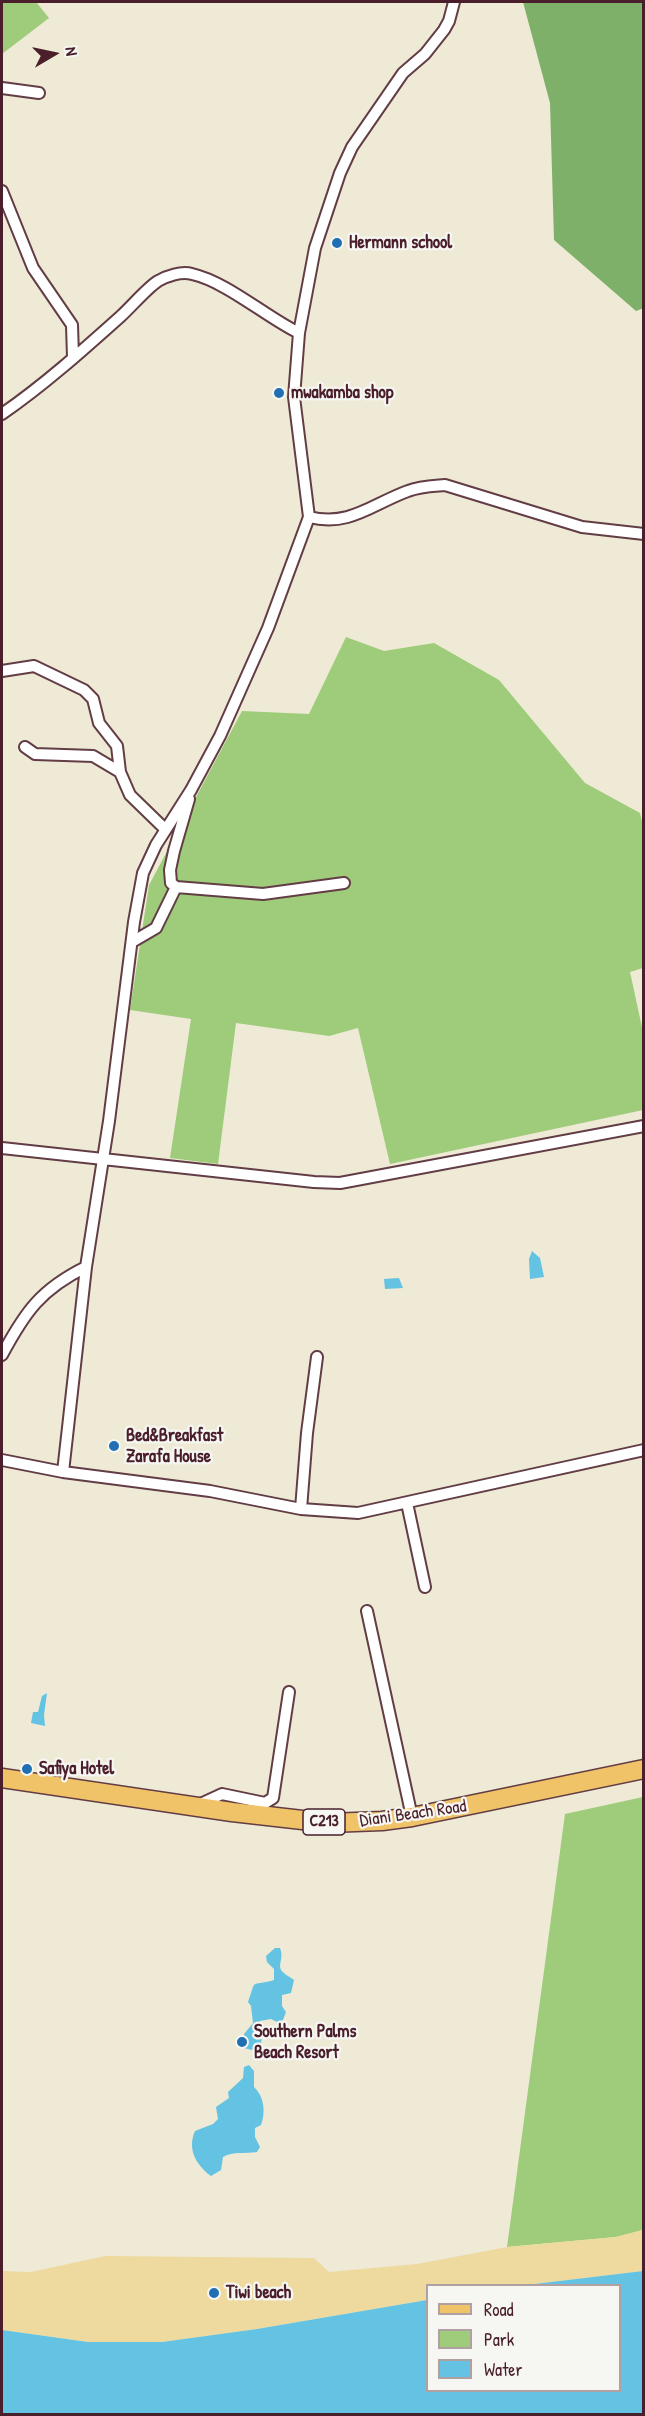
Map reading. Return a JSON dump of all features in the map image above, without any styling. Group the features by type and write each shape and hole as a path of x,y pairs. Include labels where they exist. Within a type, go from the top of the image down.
{"main road":[{"name":"Diani Beach Road","path":"2,1778 329,1823 382,1821 412,1817 644,1769"}],"street":[{"path":"63,1472 86,1267 122,1033 132,942 143,873 165,830 191,790 220,736 268,628 309,517 294,397 299,333 315,248 345,159 403,73 426,54 444,30 454,2"},
{"path":"2,88 39,93"},
{"path":"2,191 33,268 72,324 73,357"},
{"path":"2,414 140,300 154,283 166,277 188,273 203,277 299,333"},
{"path":"309,517 323,520 355,515 406,491 425,486 445,486 582,527 644,534"},
{"path":"2,671 34,666 84,690 93,699 99,723 117,746 120,772 130,795 165,830"},
{"path":"26,747 35,754 93,756 120,772"},
{"path":"191,790 170,870 171,883 176,887 263,894 344,883"},
{"path":"132,942 156,928 176,887"},
{"path":"2,1148 340,1183 644,1126"},
{"path":"2,1355 18,1325 42,1295 65,1277 86,1267"},
{"path":"301,1509 307,1432 317,1357"},
{"path":"2,1460 63,1472 210,1491 301,1509 358,1513 644,1450"},
{"path":"407,1503 425,1587"},
{"path":"367,1611 412,1817"},
{"path":"195,1806 222,1794 265,1803 273,1798 289,1692"}],"green space":[{"path":"2,2 36,2 49,18 2,54"},
{"path":"523,2 643,2 644,308 636,311 554,240 550,103"},
{"path":"346,637 384,651 434,643 499,680 585,783 640,813 644,830 643,968 630,972 643,1032 643,1110 390,1164 358,1028 329,1036 236,1023 218,1164 170,1158 191,1019 130,1010 149,885 242,711 309,714"},
{"path":"643,1797 643,2230 616,2237 507,2247 565,1814"}],"sand":[{"name":"Tiwi beach","path":"643,2230 643,2271 534,2284 426,2284 426,2300 257,2329 162,2342 88,2342 2,2330 2,2271 31,2272 105,2256 314,2258 329,2272 417,2264 507,2247 616,2237"}],"water":[{"path":"532,1251 540,1258 544,1277 530,1279 529,1259"},
{"path":"399,1278 403,1288 385,1289 384,1279"},
{"path":"47,1693 45,1726 31,1723 33,1712 38,1712 42,1696"},
{"path":"275,1948 280,1948 281,1970 294,1980 291,1993 282,1995 282,2006 286,2012 283,2020 260,2021 261,2044 256,2051 244,2048 244,2034 253,2023 251,2006 248,2002 255,1984 274,1980 274,1969 267,1962 266,1956"},
{"path":"249,2065 254,2071 254,2087 263,2104 261,2125 255,2128 255,2137 260,2147 257,2152 235,2153 223,2157 221,2170 211,2176 194,2156 192,2144 195,2131 213,2124 218,2119 216,2107 229,2098 228,2092 243,2078 244,2067"},
{"path":"643,2271 643,2414 2,2414 2,2330 88,2342 162,2342 257,2329 426,2300 426,2392 621,2392 621,2284 534,2284"}],"place":[{"name":"Hermann school","path":"337,243"},
{"name":"mwakamba shop","path":"279,393"},
{"name":"Bed&Breakfast Zarafa House","path":"114,1446"},
{"name":"Safiya Hotel","path":"27,1769"},
{"name":"Southern Palms Beach Resort","path":"242,2042"},
{"name":"Tiwi beach","path":"214,2293"}]}
